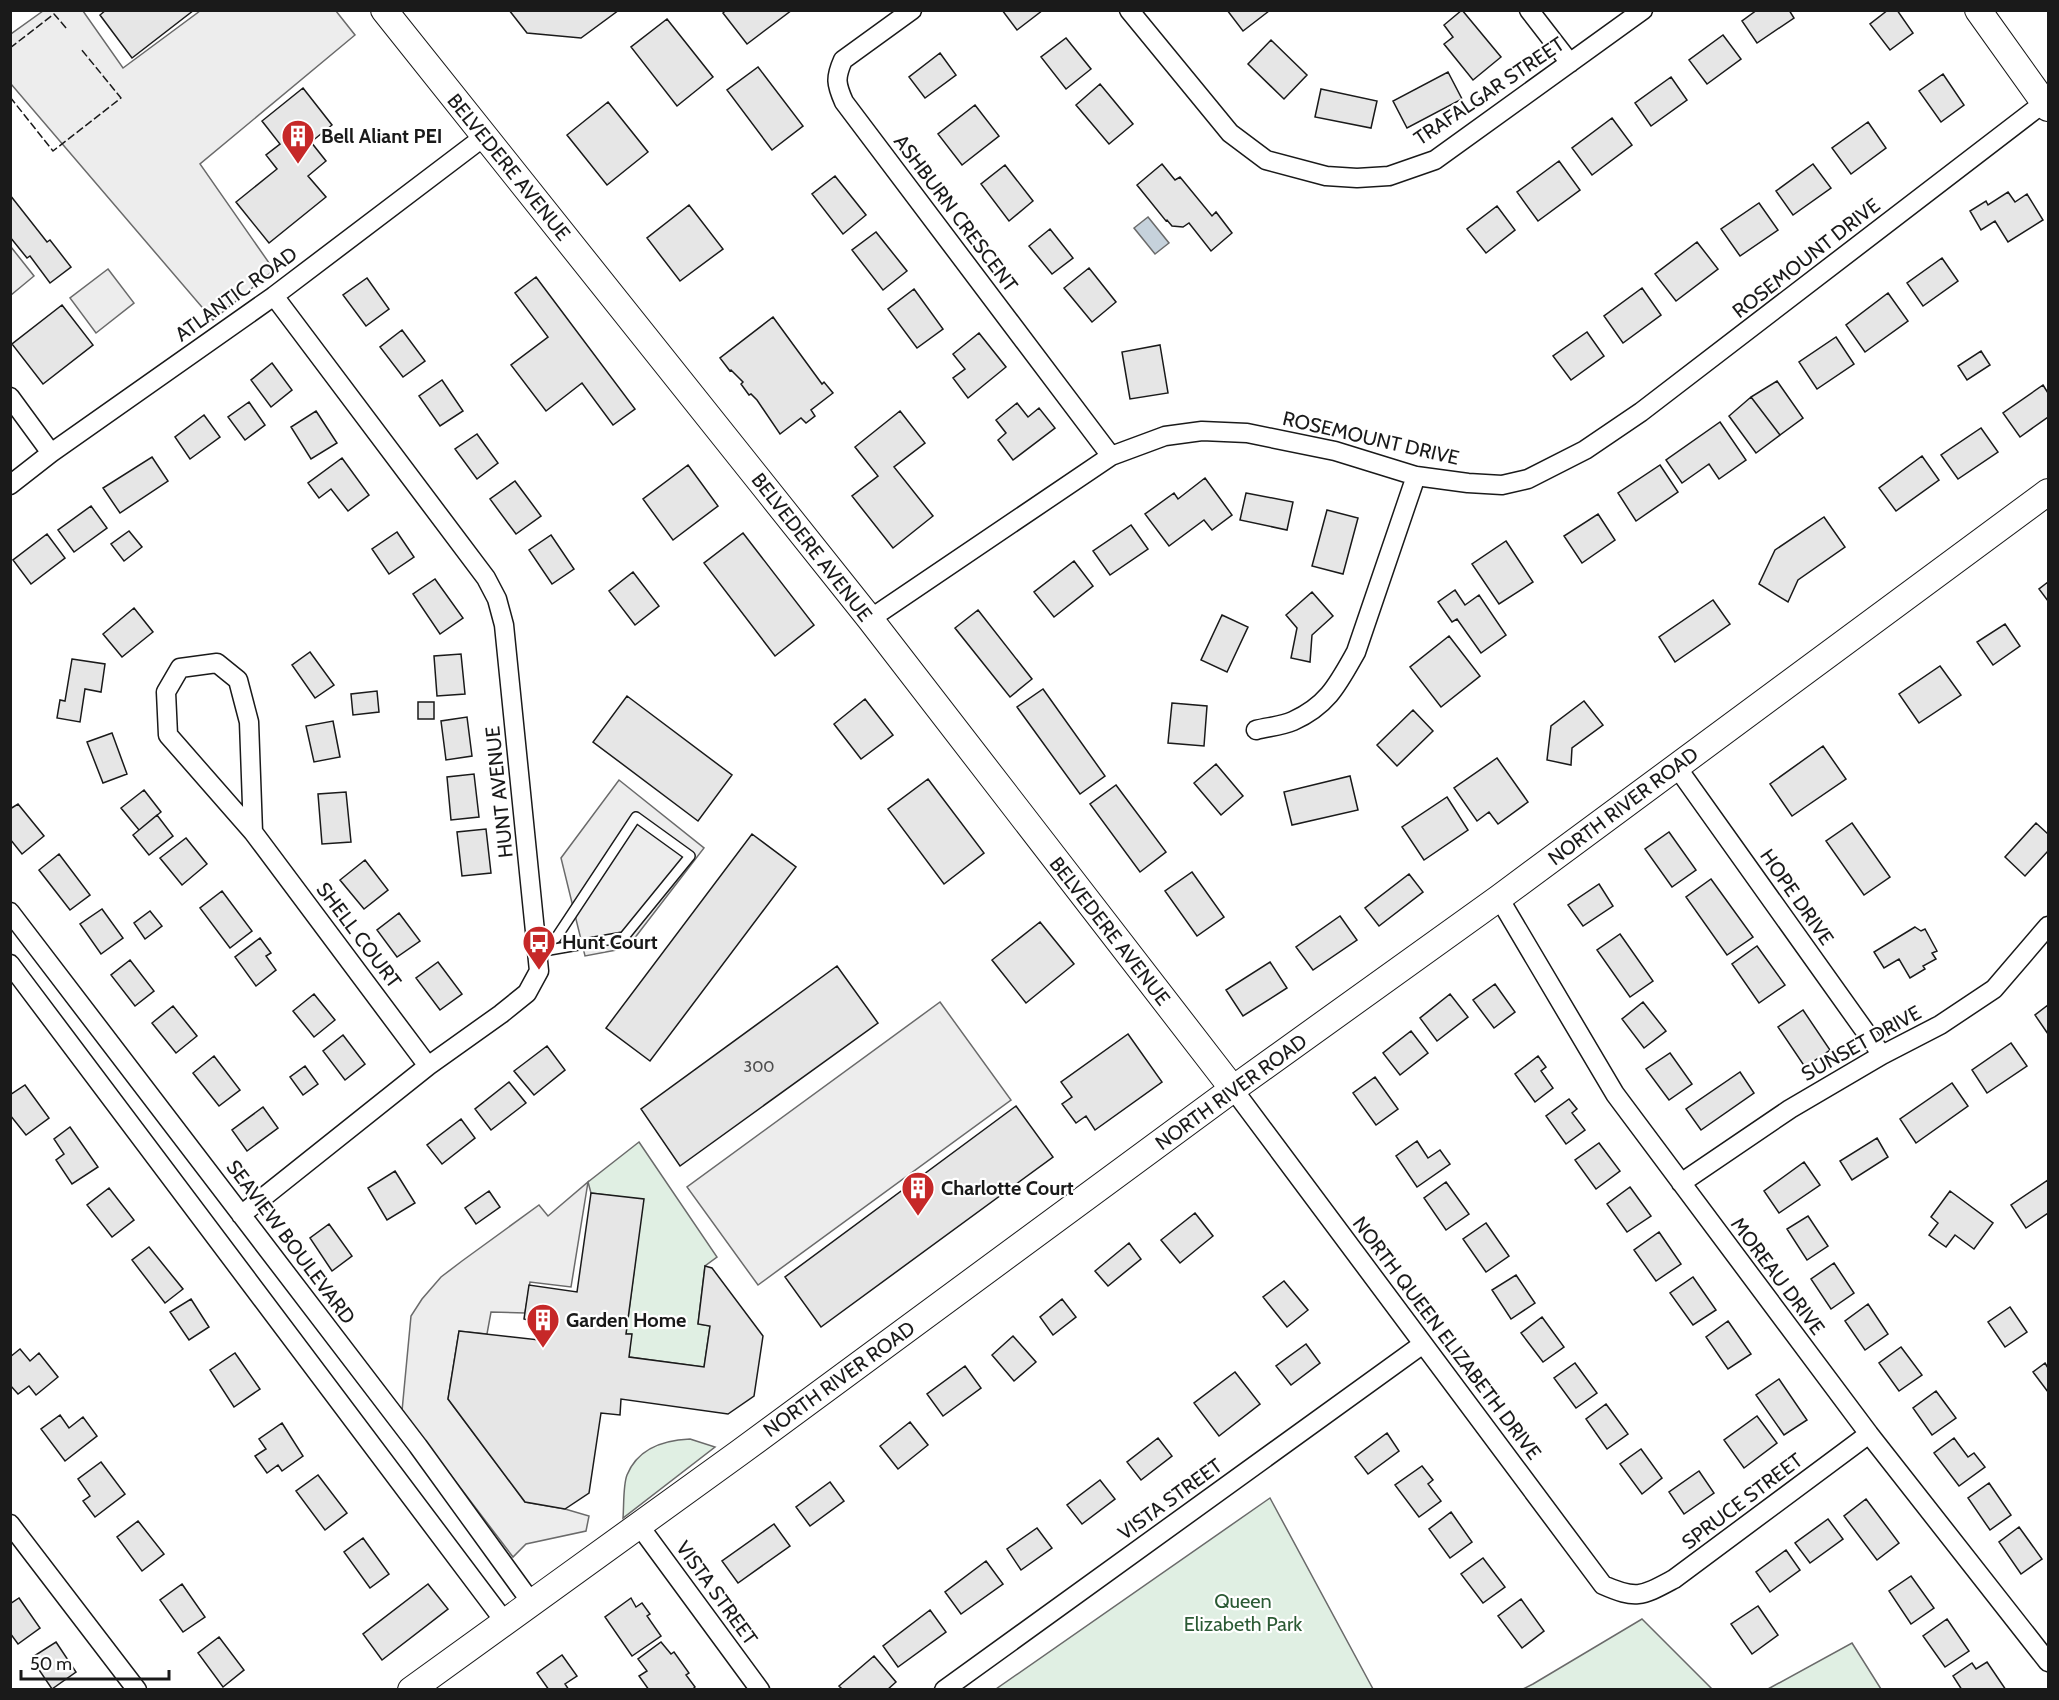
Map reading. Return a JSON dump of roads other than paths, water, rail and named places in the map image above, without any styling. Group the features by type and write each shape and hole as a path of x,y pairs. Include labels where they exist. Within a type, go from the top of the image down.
{"main road":[{"name":"BELVEDERE AVENUE","path":"384,10 870,619 1233,1089"},
{"path":"1978,10 2044,95"},
{"name":"NORTH RIVER ROAD","path":"411,1689 739,1453 1233,1089 1499,898 2049,492"}],"street":[{"name":"ASHBURN CRESCENT","path":"912,10 843,60 837,73 837,86 844,102 1111,456"},
{"name":"TRAFALGAR STREET","path":"1129,10 1230,133 1266,160 1326,176 1357,178 1389,176 1435,160 1643,10"},
{"path":"1529,10 1570,63"},
{"name":"ROSEMOUNT DRIVE","path":"870,619 1111,456 1165,436 1202,431 1247,433 1335,451 1416,476 1502,485 1528,479 1585,450 1641,412 2044,95"},
{"name":"ATLANTIC ROAD","path":"10,485 51,453 274,296 485,136"},
{"name":"HUNT AVENUE","path":"241,1215 428,1066 527,993 539,971 504,625 497,599 486,578 274,296"},
{"path":"10,397 51,453"},
{"path":"1256,730 1292,721 1327,699 1341,679 1356,652 1416,476"},
{"name":"SHELL COURT","path":"253,832 249,723 238,680 217,663 180,668 166,692 168,735 253,832 428,1066"},
{"name":"HOPE DRIVE","path":"1676,766 1882,1054"},
{"name":"MOREAU DRIVE","path":"1499,898 1615,1094 1869,1434 2049,1662"},
{"name":"SEAVIEW BOULEVARD","path":"10,912 418,1446 531,1602"},
{"name":"SUNSET DRIVE","path":"1680,1183 1790,1109 1882,1054 1940,1025 1994,989 2049,926"},
{"path":"10,964 505,1623"},
{"name":"NORTH QUEEN ELIZABETH DRIVE","path":"1233,1089 1603,1585 1622,1593 1636,1595"},
{"name":"VISTA STREET","path":"944,1689 1423,1344"},
{"name":"SPRUCE STREET","path":"1636,1595 1674,1580 1869,1434"},
{"path":"10,1524 136,1689"},
{"name":"VISTA STREET","path":"638,1524 760,1689"}],"lane":[{"path":"636,817 690,856 624,938 537,946 556,938 636,817"}],"place":[{"name":"Bell Aliant PEI","path":"298,165"},
{"name":"Hunt Court","path":"539,971"},
{"name":"Charlotte Court","path":"918,1217"},
{"name":"Garden Home","path":"543,1349"}],"park label":[{"name":"Queen Elizabeth Park","path":"1243,1612"}]}
